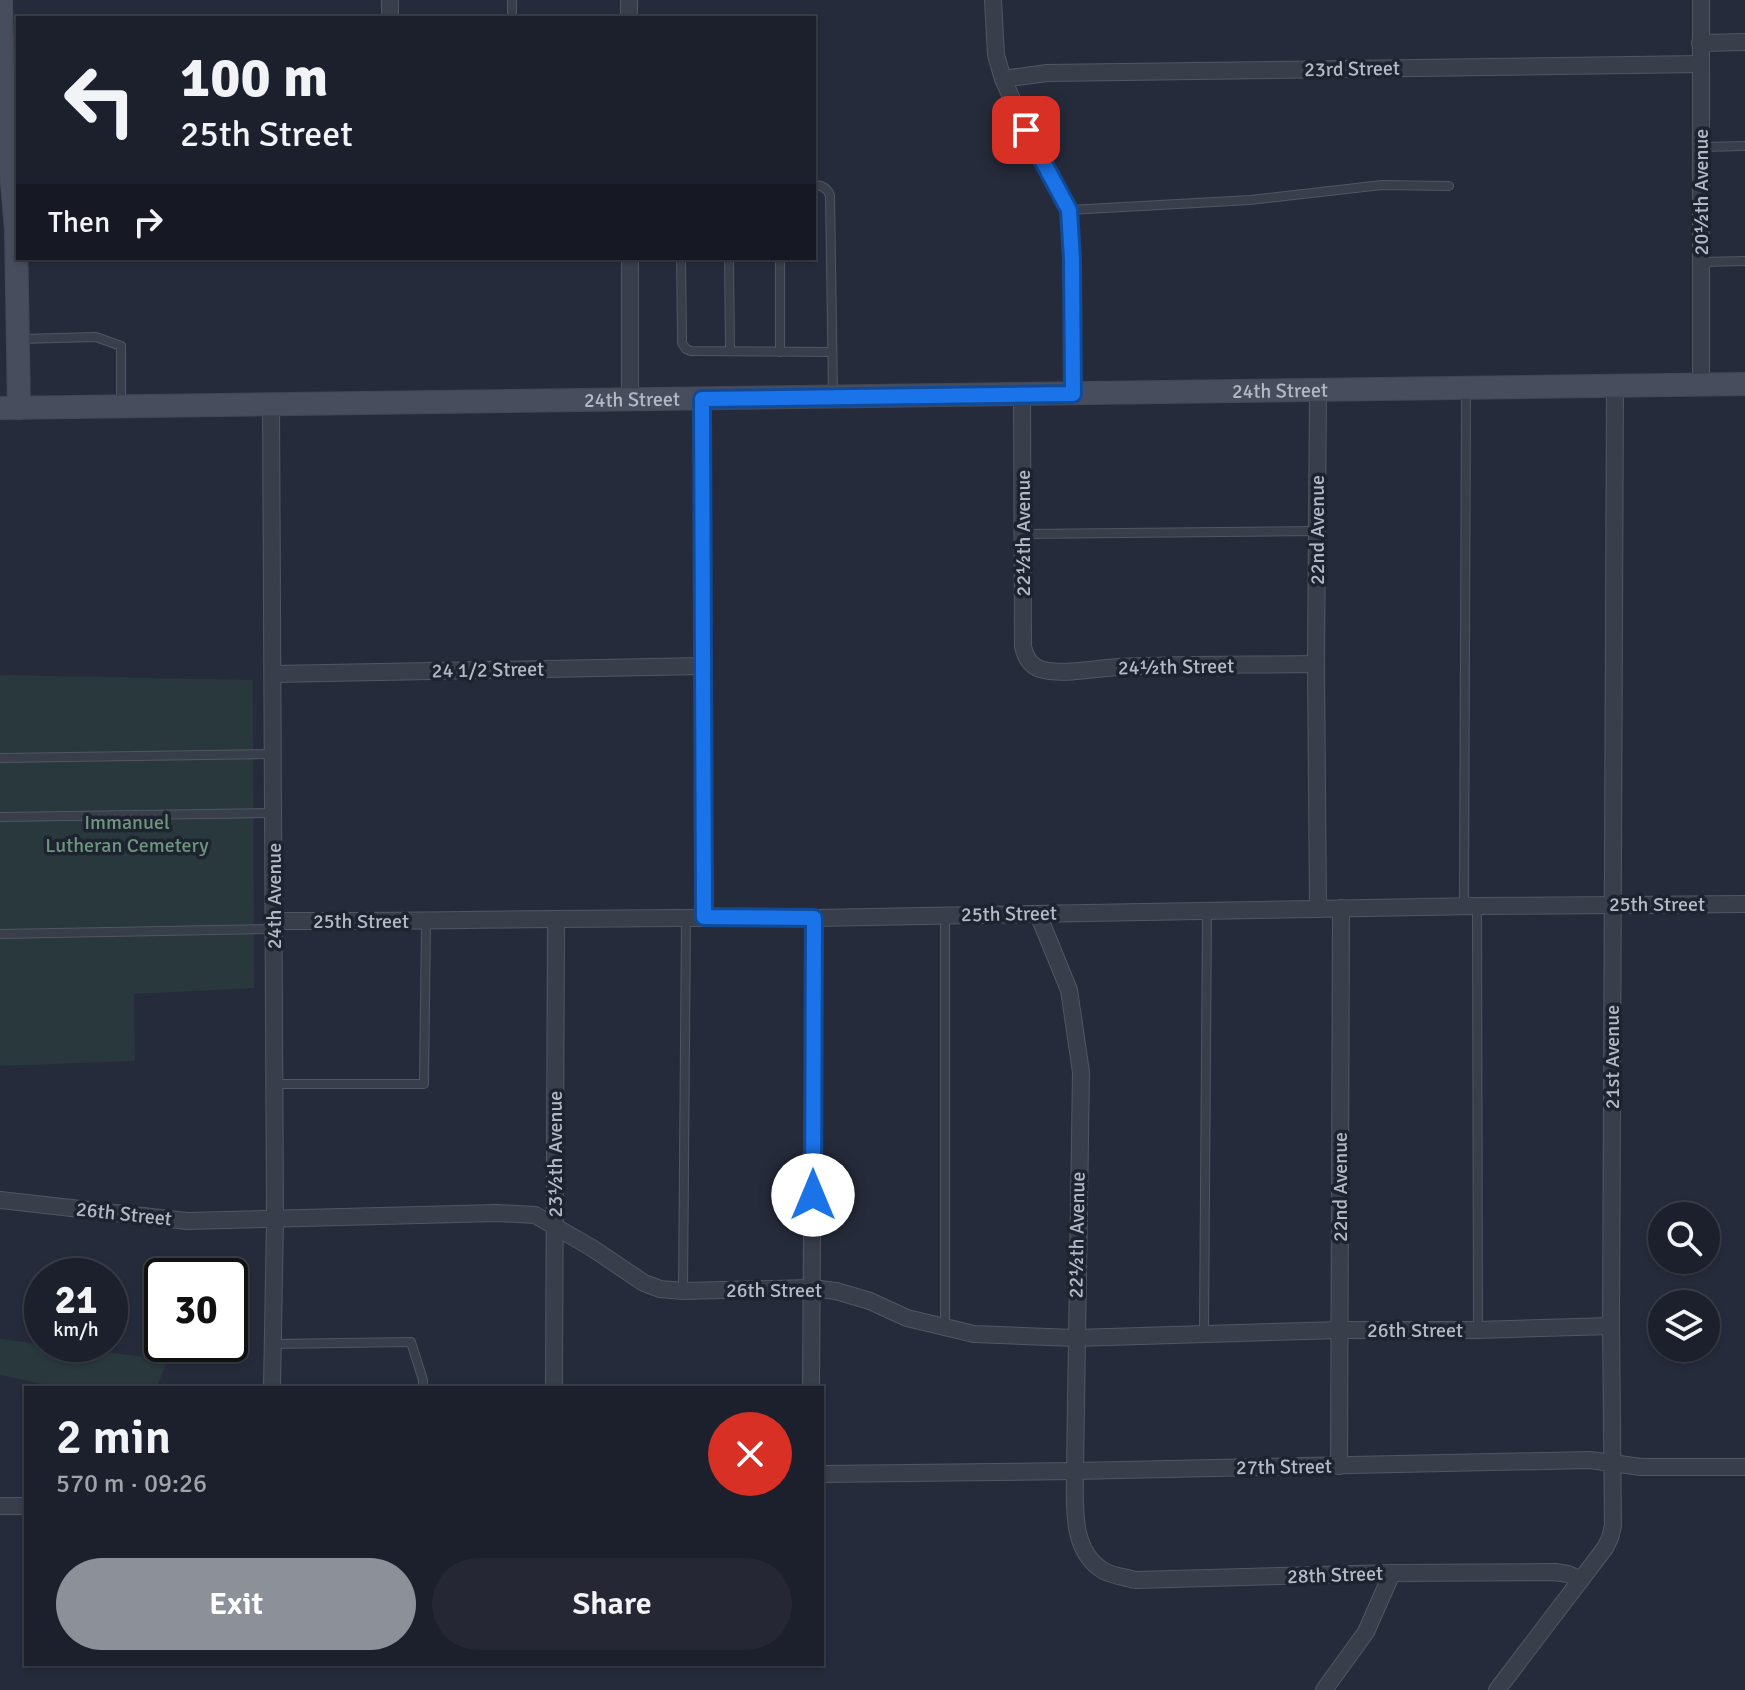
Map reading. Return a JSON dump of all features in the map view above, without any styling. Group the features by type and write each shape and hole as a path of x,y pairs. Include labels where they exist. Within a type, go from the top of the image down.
{"street":[{"path":"1,0 3,79 16,230"},
{"path":"993,0 996,55 1003,79 1026,130 1069,210 1073,394"},
{"name":"20½th Avenue","path":"1701,0 1701,385"},
{"path":"1700,43 1745,42"},
{"name":"23rd Street","path":"1003,79 1047,73 1701,64"},
{"path":"10,408 18,339 17,260"},
{"path":"630,260 630,400"},
{"name":"24th Street","path":"10,408 1745,384"},
{"name":"21st Avenue","path":"1497,1690 1581,1580 1610,1538 1613,1526 1615,386"},
{"name":"22nd Avenue","path":"1318,390 1318,909"},
{"name":"22½th Avenue","path":"1022,394 1023,646 1025,655 1036,668"},
{"path":"702,399 704,917"},
{"name":"24th Avenue","path":"271,405 275,1219 272,1386"},
{"name":"24½th Street","path":"1036,668 1058,671 1316,664"},
{"name":"24 1/2 Street","path":"274,674 703,666"},
{"name":"25th Street","path":"274,925 1745,904"},
{"name":"22nd Avenue","path":"1339,1466 1341,908"},
{"name":"22½th Avenue","path":"1038,914 1069,990 1081,1072 1075,1338 1076,1521 1080,1542 1092,1560"},
{"path":"811,1386 814,918"},
{"name":"23½th Avenue","path":"554,1386 556,920"},
{"name":"26th Street","path":"0,1200 187,1221 521,1213 535,1215 555,1225 644,1283 660,1289 812,1288 850,1294 907,1318 974,1334 1075,1338 1611,1326"},
{"name":"27th Street","path":"824,1474 1590,1460 1641,1467 1745,1467"},
{"path":"0,1506 24,1506"},
{"name":"28th Street","path":"1092,1560 1102,1570 1135,1580 1555,1572 1581,1580"},
{"path":"1324,1690 1366,1632 1392,1573"}],"lane":[{"path":"1701,147 1745,146"},
{"path":"816,185 823,186 830,195 833,397"},
{"path":"1069,210 1250,200 1382,185 1449,186"},
{"path":"681,260 682,343 686,349 832,352"},
{"path":"729,260 730,351"},
{"path":"780,260 780,352"},
{"path":"1701,262 1745,261"},
{"path":"18,339 96,337 121,346 121,407"},
{"path":"1466,388 1470,906 1478,1330"},
{"path":"1023,534 1317,531"},
{"path":"0,758 274,754"},
{"path":"0,817 274,813"},
{"path":"1204,1334 1207,911"},
{"path":"945,915 945,1327"},
{"path":"683,1291 686,917"},
{"path":"274,1084 424,1084 426,922"},
{"path":"0,934 274,925"},
{"path":"273,1344 411,1342 423,1386"}],"green space":[{"name":"Immanuel Lutheran Cemetery","path":"0,675 253,680 254,988 134,994 135,1061 0,1066"},
{"path":"0,1339 24,1342 24,1362 128,1362 128,1355 144,1357 144,1362 167,1362 157,1386 52,1386 0,1375"}],"route":[{"path":"813,1195 814,918 704,917 702,399 1073,394 1069,210 1026,130"}]}
